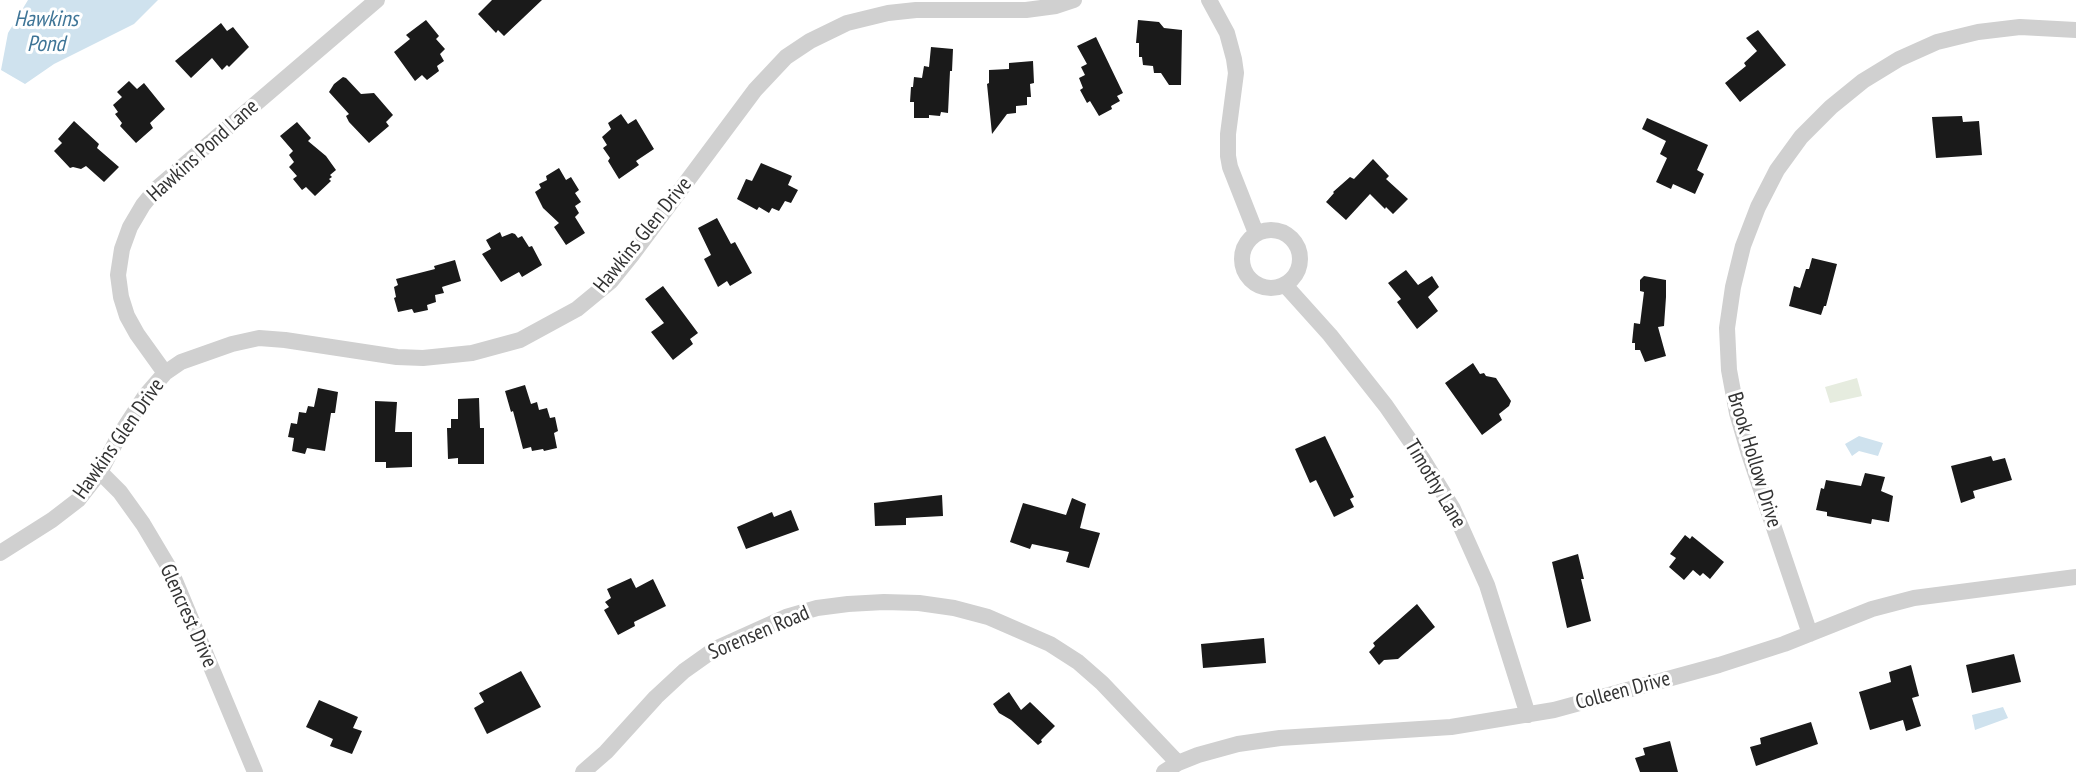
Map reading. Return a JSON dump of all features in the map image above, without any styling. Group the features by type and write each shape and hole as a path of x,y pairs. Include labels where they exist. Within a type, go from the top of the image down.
{"street":[{"name":"Hawkins Pond Lane","path":"165,373 137,334 127,316 121,297 118,275 122,249 130,227 156,189 377,0"},
{"name":"Hawkins Glen Drive","path":"0,553 67,510 89,489 136,408 165,373 181,362 252,339 285,340 380,355 417,358 472,353 520,339 577,309 611,281 760,83 786,57 810,41 847,23 881,14 916,10 1026,10 1056,6 1074,0"},
{"path":"1209,0 1224,27 1233,53 1236,73 1228,134 1228,156 1230,167 1256,233"},
{"name":"Brook Hollow Drive","path":"1810,634 1749,454 1737,413 1729,370 1727,328 1733,286 1743,246 1758,207 1777,170 1802,136 1839,100 1863,81 1899,59 1937,42 1978,32 2020,27 2076,30"},
{"path":"1275,230 1284,233 1295,242 1300,256 1299,266 1296,275 1285,285 1276,288 1262,287 1247,275 1242,267 1242,252 1256,233 1275,230"},
{"name":"Timothy Lane","path":"1285,285 1330,335 1386,406 1422,458 1453,509 1487,585 1528,715"},
{"name":"Glencrest Drive","path":"100,472 120,492 143,524 171,571 255,772"},
{"name":"Colleen Drive","path":"1164,772 1198,754 1238,744 1280,738 1451,727 1528,715 1581,703 1719,665 1810,634 1872,609 1914,598 2076,578"},
{"name":"Sorensen Road","path":"584,772 670,684 715,649 786,617 817,608 884,602 919,603 954,608 988,617 1050,644 1078,662 1102,683 1179,763"}],"shaded area":[{"path":"1857,378 1862,396 1830,403 1825,387"}],"water":[{"name":"Hawkins Pond","path":"28,0 158,0 134,24 54,64 25,84 1,70 8,33"},
{"path":"1859,436 1883,443 1878,456 1859,451 1852,456 1845,444"},
{"path":"2003,707 2008,718 1975,730 1972,715"}],"building":[{"path":"492,0 542,0 504,36 498,30 496,33 478,14"},
{"path":"426,20 439,36 436,39 445,49 440,54 444,61 437,66 439,71 427,80 422,75 415,81 394,52 410,39 406,35"},
{"path":"1138,20 1159,22 1164,28 1182,30 1181,85 1169,85 1161,73 1154,73 1153,66 1143,65 1142,57 1139,57 1139,43 1136,43"},
{"path":"221,23 227,31 233,27 249,47 229,67 227,65 222,70 212,58 191,78 175,61"},
{"path":"1758,30 1786,65 1740,102 1725,83 1746,66 1744,63 1757,51 1746,38"},
{"path":"1096,37 1123,93 1117,96 1120,101 1111,106 1112,109 1099,116 1090,101 1087,103 1080,90 1083,88 1079,78 1085,75 1081,67 1087,64 1077,46"},
{"path":"931,47 953,49 948,113 941,112 940,116 929,115 929,118 914,118 914,102 910,102 911,87 913,87 914,77 922,78 924,66 929,67"},
{"path":"1033,61 1034,83 1030,84 1031,97 1027,97 1027,105 1016,106 1016,113 1007,114 992,134 987,84 989,83 989,70 1009,69 1009,63"},
{"path":"343,77 361,94 374,93 393,115 386,122 389,126 369,143 349,122 346,116 349,114 329,92 334,84"},
{"path":"129,81 137,89 144,83 165,109 150,123 153,128 136,143 120,126 122,123 115,114 118,112 113,105 122,97 117,92"},
{"path":"621,114 628,124 636,119 654,149 636,161 639,165 619,179 608,161 610,158 603,148 607,145 602,137 611,129 608,123"},
{"path":"1962,116 1963,122 1979,121 1982,155 1936,158 1932,117"},
{"path":"1647,118 1708,145 1697,170 1704,174 1695,194 1673,184 1671,189 1656,182 1667,158 1660,154 1666,141 1642,129"},
{"path":"74,121 99,144 97,148 119,167 104,182 86,166 81,169 70,168 54,151 62,143 58,139"},
{"path":"297,122 311,138 308,141 326,156 336,170 330,175 331,181 315,196 306,187 302,190 293,179 297,176 289,167 294,162 289,155 293,151 280,136"},
{"path":"1373,159 1389,176 1386,179 1408,199 1393,214 1370,194 1346,220 1326,202 1333,192 1350,177 1354,179"},
{"path":"761,163 792,176 788,185 798,190 791,203 785,201 779,211 772,208 769,213 759,207 757,210 737,199 746,179 752,181"},
{"path":"559,168 566,180 571,177 579,190 575,193 581,202 575,206 579,213 575,217 585,233 566,245 554,227 559,223 543,208 535,192 541,188 539,184 547,180 546,176"},
{"path":"717,218 731,244 735,242 752,273 730,286 727,281 718,287 704,259 711,255 698,228"},
{"path":"500,232 502,237 512,233 518,238 522,236 529,247 532,246 542,265 522,277 519,272 501,282 482,254 491,249 486,240"},
{"path":"1812,258 1837,264 1826,306 1821,315 1789,306 1794,286 1800,288"},
{"path":"455,260 461,281 442,287 444,293 435,295 436,302 427,305 428,310 414,313 412,309 398,312 394,298 396,297 394,287 398,285 396,279 435,269 434,266"},
{"path":"1406,270 1418,285 1432,276 1439,287 1428,297 1438,311 1417,329 1397,302 1401,299 1388,283"},
{"path":"1644,276 1666,280 1664,326 1658,327 1666,356 1645,362 1640,350 1635,350 1635,343 1632,343 1634,323 1640,324 1644,292 1640,291 1640,280"},
{"path":"663,286 698,333 690,339 693,344 673,360 651,332 664,323 645,299"},
{"path":"1473,363 1480,374 1484,373 1486,376 1496,378 1511,401 1509,406 1499,414 1502,420 1482,435 1445,383"},
{"path":"525,385 531,404 537,402 539,410 547,408 550,418 555,417 558,431 554,433 557,448 544,451 543,449 532,451 531,447 523,449 505,391"},
{"path":"318,388 338,392 335,413 331,413 325,451 307,448 305,454 292,451 294,438 288,437 291,423 297,424 299,412 306,413 308,406 314,407"},
{"path":"479,398 480,428 484,428 484,464 458,464 458,458 448,459 447,428 451,428 451,419 458,419 458,399"},
{"path":"375,401 397,402 395,432 412,432 412,467 386,468 386,462 375,462"},
{"path":"1325,436 1354,497 1350,499 1354,507 1334,517 1316,480 1310,483 1295,449"},
{"path":"1991,456 1993,461 2005,458 2012,480 1973,491 1975,498 1961,503 1951,466"},
{"path":"1865,473 1885,477 1881,491 1893,496 1889,522 1872,519 1871,524 1827,516 1827,512 1816,510 1821,488 1824,489 1826,480 1861,486"},
{"path":"942,495 943,516 906,518 906,525 875,526 874,503"},
{"path":"1072,498 1086,504 1080,528 1100,533 1089,568 1066,562 1069,552 1032,544 1030,549 1010,542 1023,503 1066,515"},
{"path":"791,510 799,530 746,549 737,527 772,512 774,517"},
{"path":"1685,535 1690,539 1692,536 1724,562 1710,579 1703,573 1700,576 1693,570 1684,580 1669,567 1676,558 1670,554"},
{"path":"1578,554 1584,579 1581,579 1591,621 1567,628 1552,562"},
{"path":"631,578 636,588 653,579 666,606 634,622 635,626 618,635 604,610 609,607 605,602 611,598 607,589"},
{"path":"1417,604 1435,627 1398,659 1384,660 1379,665 1369,652 1375,646 1373,643"},
{"path":"1264,638 1266,663 1203,668 1201,644"},
{"path":"2014,654 2021,682 1972,693 1966,665"},
{"path":"1911,665 1919,696 1912,698 1921,726 1906,731 1903,720 1870,730 1859,692 1891,682 1889,672"},
{"path":"521,671 541,707 487,734 474,708 484,702 479,693"},
{"path":"1009,692 1021,710 1030,702 1055,726 1038,745 1011,720 999,713 993,704"},
{"path":"319,700 358,717 353,728 362,731 352,754 330,746 333,739 306,727"},
{"path":"1811,722 1818,744 1756,766 1750,747 1761,744 1760,738"},
{"path":"1670,741 1678,772 1640,772 1635,758 1645,755 1643,748"}]}
